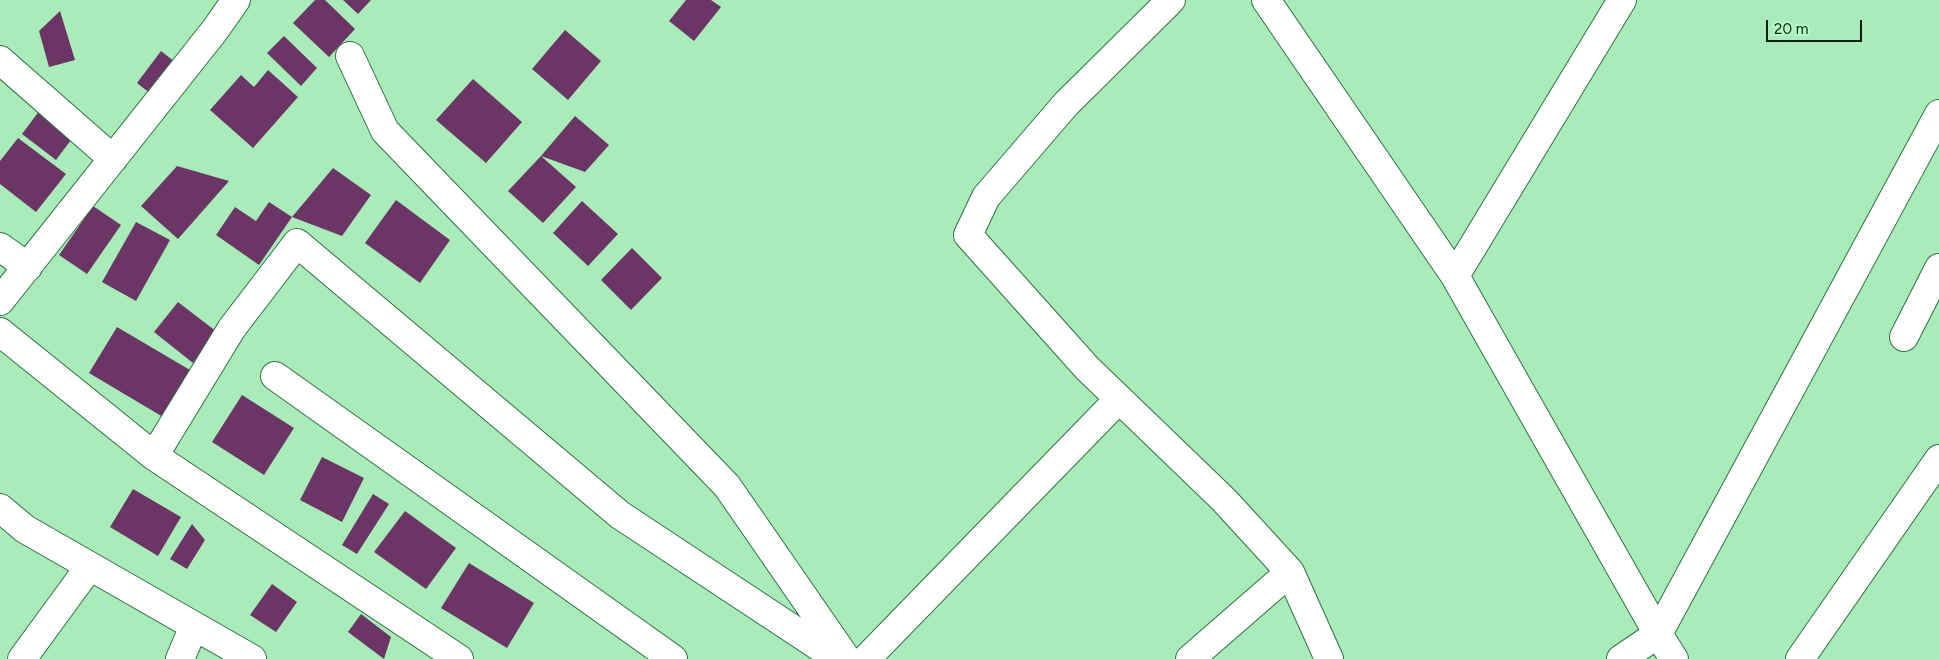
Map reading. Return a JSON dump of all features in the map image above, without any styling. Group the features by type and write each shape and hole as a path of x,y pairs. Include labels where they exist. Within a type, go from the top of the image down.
{"street":[{"path":"0,301 215,30 236,0"},
{"path":"1170,0 1066,104 986,197 968,235 1087,368 1224,500 1290,572 1329,659"},
{"path":"1455,276 1622,0"},
{"path":"1276,6 1455,276 1674,659"},
{"path":"350,56 385,131 727,486 847,659"},
{"path":"0,60 113,159"},
{"path":"1621,659 1658,634 1939,114"},
{"path":"154,456 232,328 297,243 620,514 838,659"},
{"path":"0,246 28,267"},
{"path":"1904,337 1939,268"},
{"path":"0,332 154,456 459,659"},
{"path":"275,376 673,659"},
{"path":"866,659 1119,399"},
{"path":"1800,659 1939,459"},
{"path":"0,508 25,529 252,659"},
{"path":"22,659 90,566"},
{"path":"1190,659 1290,572"},
{"path":"180,659 194,626"}],"building":[{"path":"315,0 325,0 355,29 329,57 293,23"},
{"path":"343,0 371,0 358,14"},
{"path":"686,0 711,0 721,7 694,41 669,21"},
{"path":"60,11 75,60 49,67 39,31"},
{"path":"565,30 601,61 568,100 532,69"},
{"path":"284,36 317,68 301,86 267,53"},
{"path":"161,51 175,62 151,94 137,83"},
{"path":"268,70 298,97 253,148 210,110 241,75 254,87"},
{"path":"473,79 522,122 486,163 436,120"},
{"path":"40,110 74,136 56,160 22,134"},
{"path":"575,116 609,145 585,172 541,156"},
{"path":"18,138 66,174 36,212 0,184 0,161"},
{"path":"541,156 576,187 543,223 508,191"},
{"path":"177,166 229,181 178,239 141,206"},
{"path":"333,168 371,195 342,236 292,217"},
{"path":"396,200 450,240 420,283 365,243"},
{"path":"582,201 618,234 588,266 553,233"},
{"path":"269,202 292,217 259,265 216,235 235,207 256,221"},
{"path":"93,206 121,225 87,274 59,255"},
{"path":"136,222 170,240 136,301 102,282"},
{"path":"632,248 662,278 631,310 601,280"},
{"path":"178,302 217,332 193,363 154,332"},
{"path":"117,327 190,370 163,417 89,373"},
{"path":"242,395 294,428 264,475 212,442"},
{"path":"322,457 364,478 342,522 300,500"},
{"path":"133,489 181,517 158,556 110,527"},
{"path":"373,494 389,504 357,554 342,545"},
{"path":"405,511 456,548 426,589 374,552"},
{"path":"192,524 205,540 187,569 170,559"},
{"path":"469,563 534,603 507,648 441,608"},
{"path":"272,584 297,602 276,632 250,615"},
{"path":"361,614 391,637 384,659 348,632"}]}
